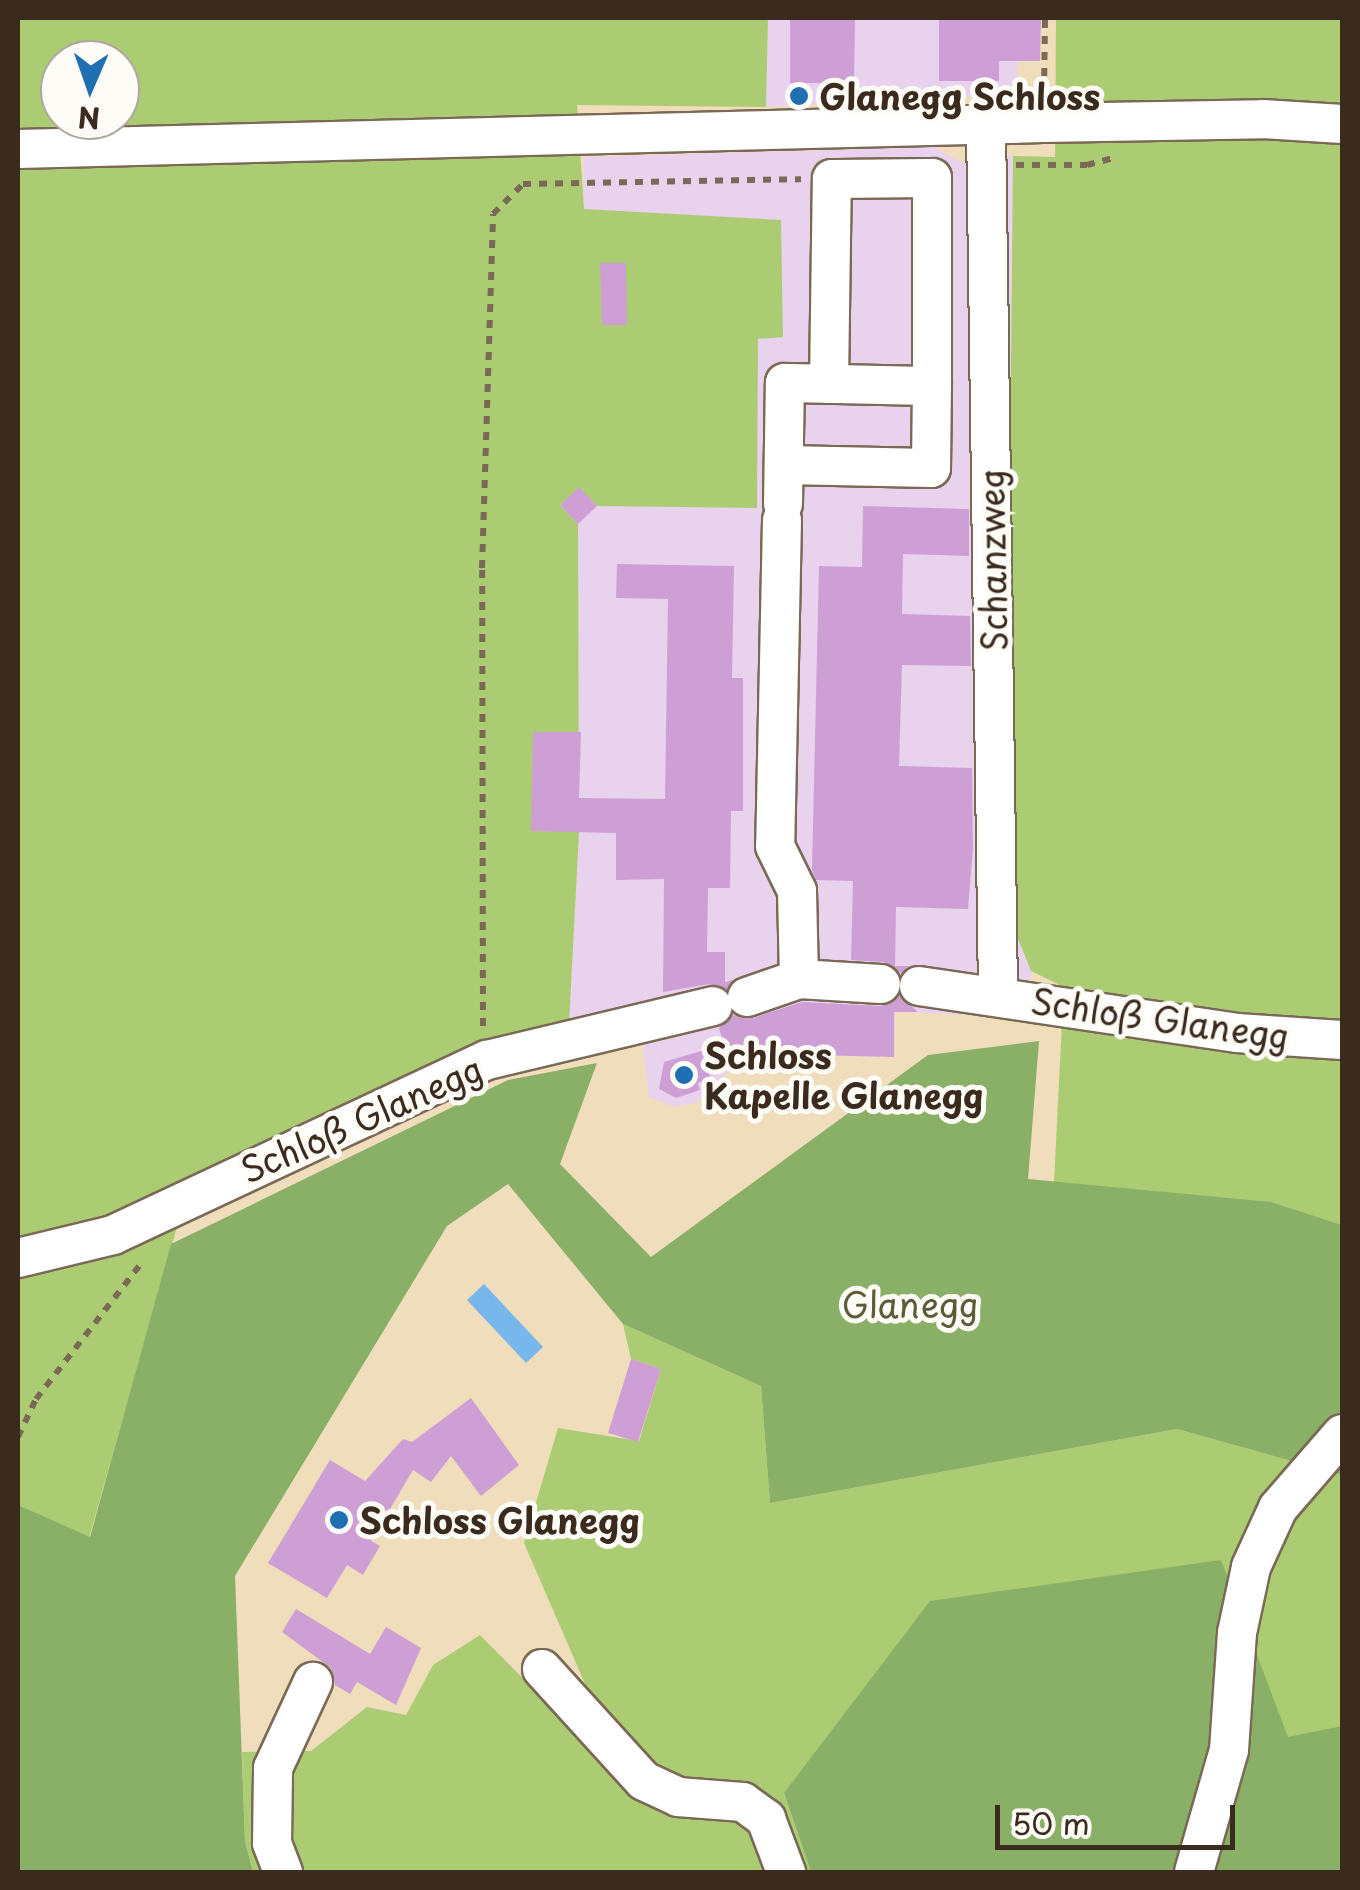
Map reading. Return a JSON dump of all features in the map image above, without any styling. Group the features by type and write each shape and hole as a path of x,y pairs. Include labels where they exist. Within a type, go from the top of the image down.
{"street":[{"path":"18,149 986,124 1263,119 1342,124"},
{"name":"Schanzweg","path":"986,124 998,996"},
{"path":"784,465 931,468 932,178 832,179 829,384"},
{"path":"799,979 797,891 775,846 784,384 829,384 932,399 975,413"},
{"name":"Schloß Glanegg","path":"18,1258 113,1235 487,1060 730,1002 799,979 880,984"},
{"name":"Schloß Glanegg","path":"919,986 1237,1033 1342,1040"},
{"path":"1194,1872 1229,1750 1237,1633 1252,1566 1278,1508 1342,1434"},
{"path":"542,1669 644,1781 678,1797 743,1802 766,1819 786,1872"},
{"path":"283,1872 272,1843 273,1768 313,1682"}],"path":[{"path":"1043,123 1045,18"},
{"path":"487,1060 482,568 493,214 523,184 832,179"},
{"path":"18,1437 36,1399 156,1243"}],"shaded area":[{"path":"768,18 1041,18 1040,61 1018,61 1016,94 766,107"},
{"path":"935,147 961,162 1013,156 1006,908 1031,971 1031,1017 895,1012 894,1057 746,1054 696,1103 674,1107 649,1097 642,1038 569,1024 579,832 533,732 574,732 560,505 579,487 584,157"}],"green space":[{"path":"18,18 768,18 766,107 577,105 584,209 781,220 783,337 758,339 757,508 597,506 579,488 560,505 578,524 579,832 569,1024 190,1181 89,1538 18,1505"},
{"path":"1056,18 1342,18 1342,1027 1103,1006 1031,971 1006,909 1013,156 1055,157"},
{"path":"1062,1023 1342,1053 1342,1225 1271,1203 1054,1182"},
{"name":"Glanegg","path":"1039,1041 1028,1179 1271,1202 1342,1225 1342,1475 1177,1429 770,1503 761,1386 623,1324 508,1184 447,1226 235,1576 245,1841 253,1872 18,1872 18,1505 90,1537 171,1244 508,1080 597,1063 560,1164 651,1257 928,1055"},
{"path":"623,1324 761,1386 770,1503 1177,1429 1342,1475 1342,1726 1288,1738 784,1793 811,1872 253,1872 245,1841 242,1752 311,1751 367,1707 406,1715 433,1665 480,1635 574,1730 592,1700 524,1543 558,1428 639,1441 661,1369 631,1359"},
{"path":"1221,1560 1288,1737 1342,1726 1342,1872 811,1872 784,1793 930,1601"}],"water":[{"path":"484,1284 543,1347 526,1363 467,1300"}],"building":[{"path":"790,18 855,18 854,83 790,83"},
{"path":"939,18 1041,18 1040,61 999,61 999,81 939,81"},
{"path":"600,263 626,263 627,325 602,325"},
{"path":"579,487 597,506 578,524 560,505"},
{"path":"863,506 969,509 969,556 903,554 902,614 970,616 971,666 902,665 899,766 972,768 973,848 968,909 896,907 895,966 909,966 901,973 883,962 851,960 853,881 816,880 812,870 819,566 862,567"},
{"path":"617,564 734,566 732,678 743,678 743,811 731,811 730,888 708,888 707,952 725,952 725,982 733,980 727,989 709,984 663,992 664,879 616,880 616,833 531,831 533,732 581,732 579,798 665,799 668,599 616,598"},
{"path":"900,996 918,1012 894,1012 894,1057 726,1053 719,1028 733,1015 753,1018 802,1002 881,1006"},
{"name":"Schloss Kapelle Glanegg","path":"701,1051 711,1079 698,1083 700,1090 676,1098 659,1089 664,1062"},
{"path":"631,1359 661,1369 638,1442 608,1433"},
{"path":"471,1398 519,1465 481,1496 451,1456 431,1482 413,1470 371,1541 380,1546 363,1575 347,1565 327,1598 268,1563 330,1460 365,1481 403,1439 412,1442"},
{"path":"296,1609 370,1654 386,1627 421,1648 396,1705 357,1682 350,1694 335,1685 331,1668 282,1632"}],"place":[{"name":"Glanegg Schloss","path":"799,96"},
{"name":"Schloss Kapelle Glanegg","path":"684,1075"},
{"name":"Schloss Glanegg","path":"339,1520"}]}
